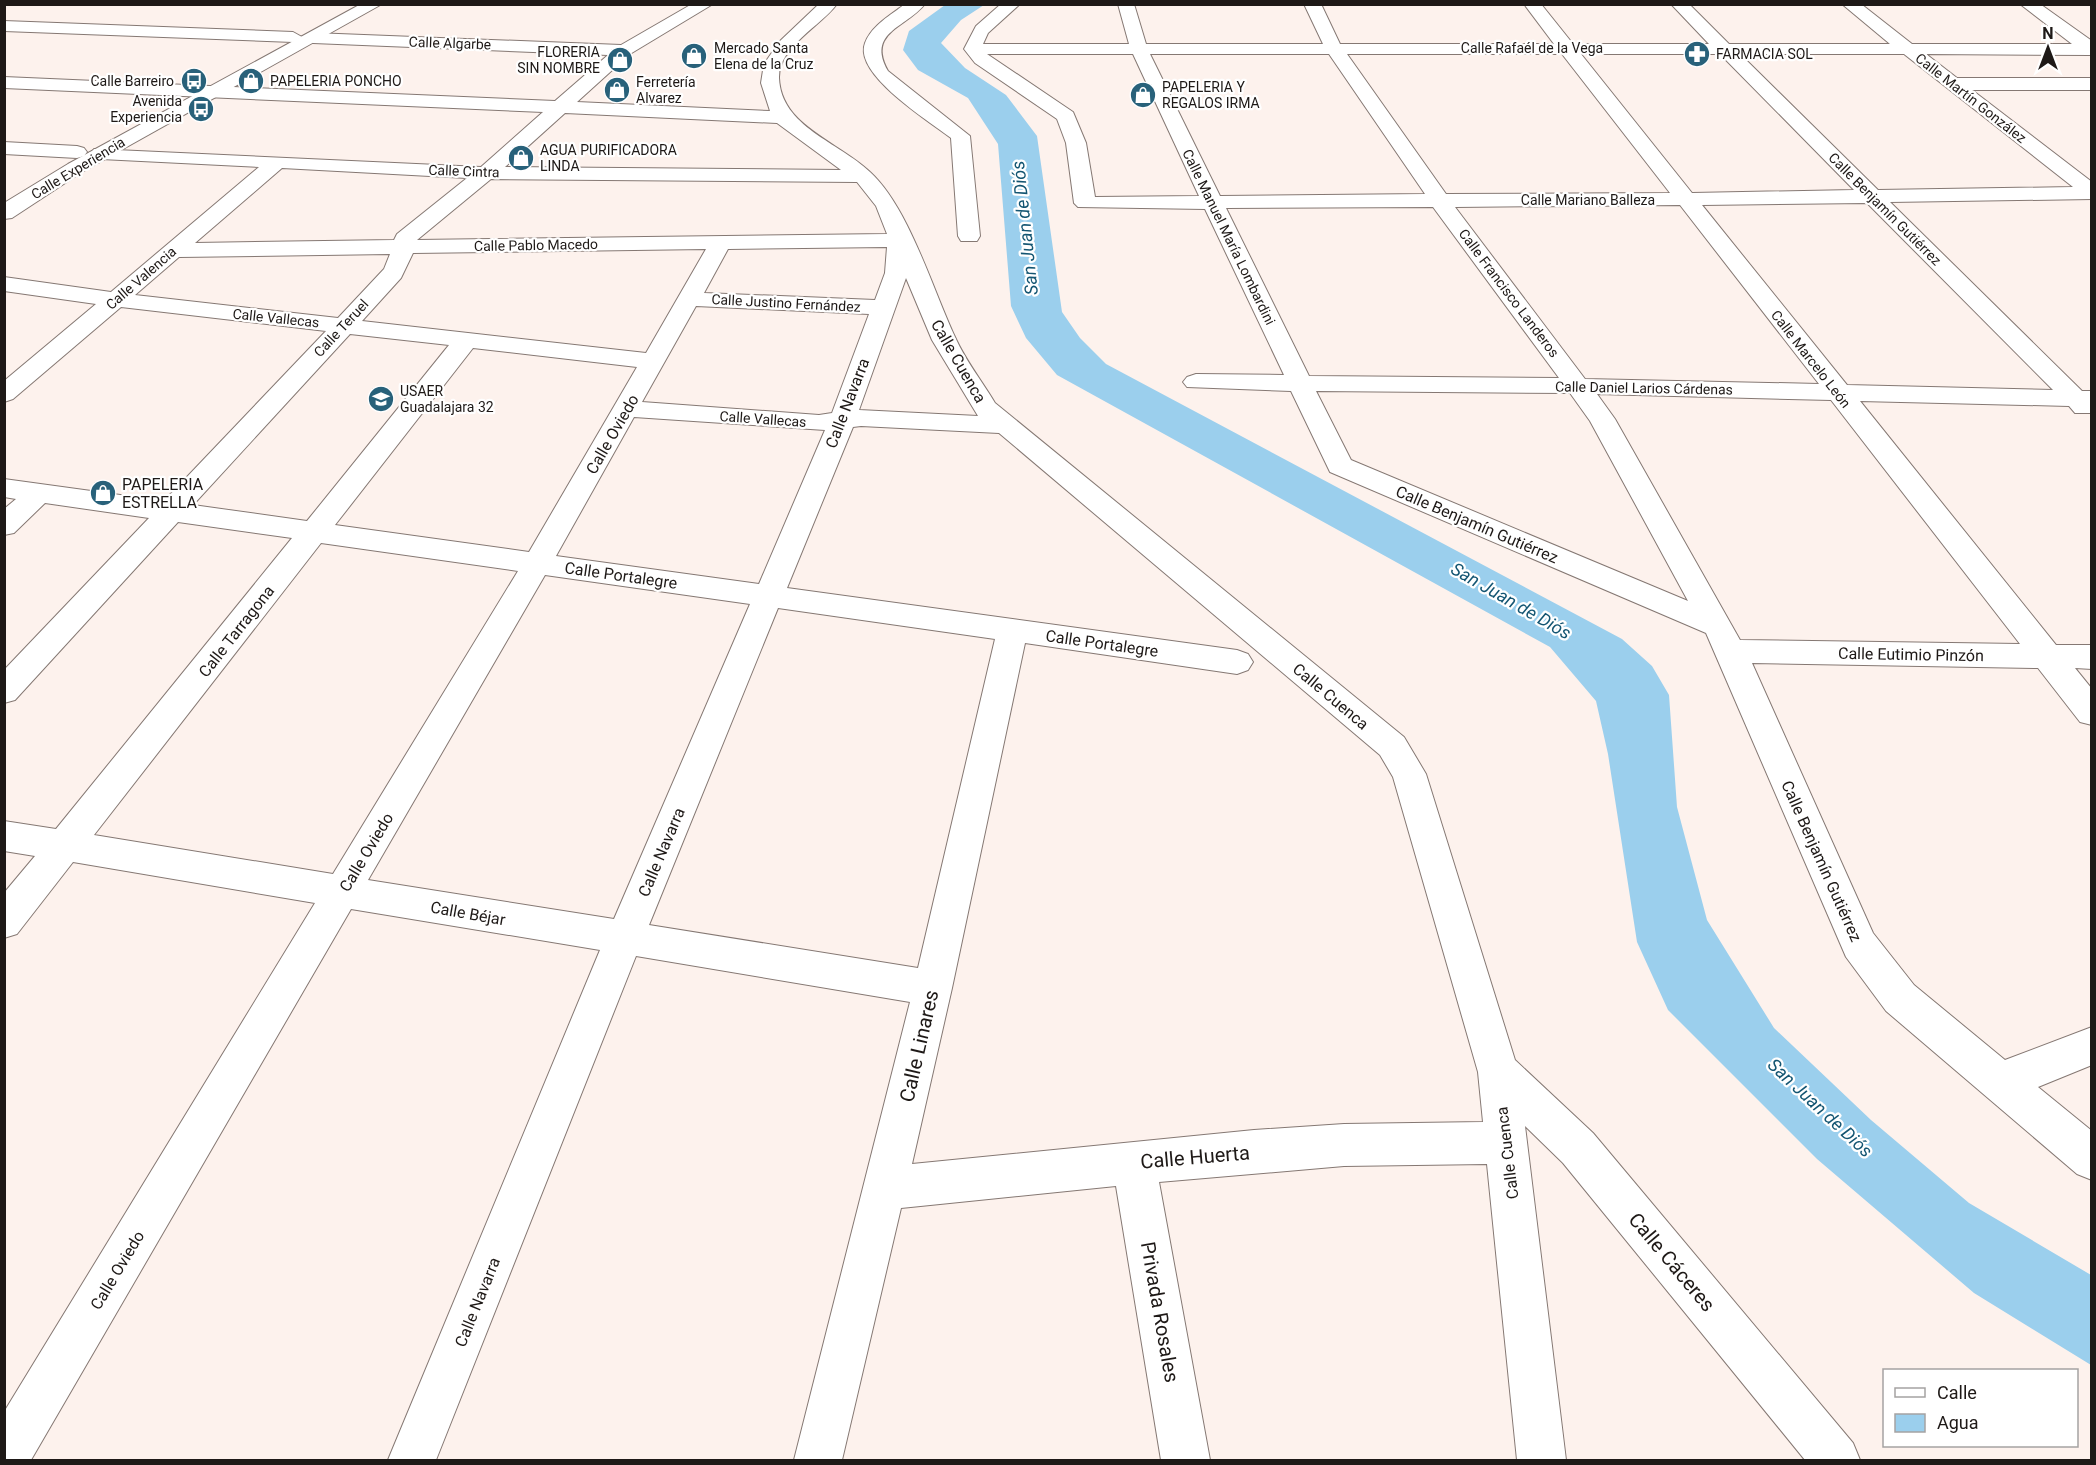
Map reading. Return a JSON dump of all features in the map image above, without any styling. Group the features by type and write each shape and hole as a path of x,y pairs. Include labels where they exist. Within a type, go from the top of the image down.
{"street":[{"name":"Calle Experiencia","path":"4,195 77,152 353,4"},
{"name":"Calle Experiencia","path":"4,213 101,153 374,4"},
{"name":"Calle Teruel","path":"4,691 400,264 405,238 486,173 624,50 705,4"},
{"path":"4,82 782,117 771,87 770,70 780,53 829,4"},
{"path":"917,4 885,29 874,41 870,53 873,63 881,74 960,136 963,146 969,236"},
{"path":"973,49 976,39 1012,4"},
{"name":"Calle Manuel María Lombardini","path":"1126,4 1139,49 1340,466"},
{"name":"Calle Francisco Landeros","path":"1312,4 1334,49 1439,200 1580,386 1602,419 1722,638"},
{"name":"Calle Marcelo León","path":"1532,4 2091,713"},
{"name":"Calle Benjamín Gutiérrez","path":"1679,4 2086,404"},
{"name":"Calle Martín González","path":"1850,4 2091,192"},
{"path":"2028,4 2091,49"},
{"path":"4,26 293,37"},
{"name":"Calle Algarbe","path":"313,38 624,50"},
{"name":"Calle Rafaél de la Vega","path":"973,49 2091,49"},
{"name":"Calle Mariano Balleza","path":"973,49 981,59 1066,116 1076,143 1085,203 1213,204 1873,197 2091,192"},
{"path":"1952,84 2091,84"},
{"name":"Calle Cuenca","path":"782,117 863,176 886,205 899,240 944,340 962,374 986,408 1392,746 1401,758 1409,774 1497,1072 1542,1461"},
{"path":"4,148 77,152"},
{"name":"Calle Cintra","path":"101,153 486,173 863,176"},
{"name":"Calle Valencia","path":"4,394 277,162"},
{"name":"Calle Pablo Macedo","path":"173,250 899,240"},
{"name":"Calle Navarra","path":"412,1461 624,939 842,421 896,273 899,240"},
{"name":"Calle Oviedo","path":"4,1460 537,564 721,242"},
{"name":"Calle Vallecas","path":"4,284 654,361"},
{"name":"Calle Justino Fernández","path":"689,299 882,308"},
{"name":"Calle Tarragona","path":"4,922 466,340"},
{"name":"Calle Daniel Larios Cárdenas","path":"1196,382 1580,386 1838,393 2086,404"},
{"name":"Calle Vallecas","path":"626,409 819,423 861,418 1006,425"},
{"name":"Calle Benjamín Gutiérrez","path":"1340,466 1722,638 1859,945 1900,998 2091,1159"},
{"name":"Calle Portalegre","path":"4,488 1238,662"},
{"path":"4,526 39,493"},
{"name":"Calle Linares","path":"818,1461 933,988 1012,630"},
{"name":"Calle Eutimio Pinzón","path":"1722,638 2091,657"},
{"name":"Calle Béjar","path":"4,836 933,988"},
{"path":"2000,1082 2091,1046"},
{"name":"Calle Cáceres","path":"1497,1072 1578,1148 1836,1461"},
{"name":"Calle Huerta","path":"885,1188 1344,1145 1506,1143"},
{"name":"Privada Rosales","path":"1134,1163 1186,1461"}],"water":[{"name":"San Juan de Diós","path":"945,5 984,5 961,20 941,43 965,68 1006,95 1037,136 1062,312 1080,338 1106,364 1622,639 1652,666 1669,695 1677,807 1707,920 1774,1028 1871,1120 1969,1203 2091,1275 2091,1365 1974,1293 1817,1159 1668,1010 1637,942 1608,754 1596,701 1550,647 1057,375 1026,338 1011,306 998,144 968,98 918,70 903,50 909,31"}],"place":[{"name":"FARMACIA SOL","path":"1697,54"},
{"name":"Mercado Santa Elena de la Cruz","path":"694,56"},
{"name":"FLORERIA SIN NOMBRE","path":"620,60"},
{"name":"Calle Barreiro","path":"194,81"},
{"name":"PAPELERIA PONCHO","path":"251,81"},
{"name":"Ferretería Alvarez","path":"617,90"},
{"name":"PAPELERIA Y REGALOS IRMA","path":"1143,95"},
{"name":"Avenida Experiencia","path":"201,109"},
{"name":"AGUA PURIFICADORA LINDA","path":"521,158"},
{"name":"USAER Guadalajara 32","path":"381,399"},
{"name":"PAPELERIA ESTRELLA","path":"103,493"}]}
